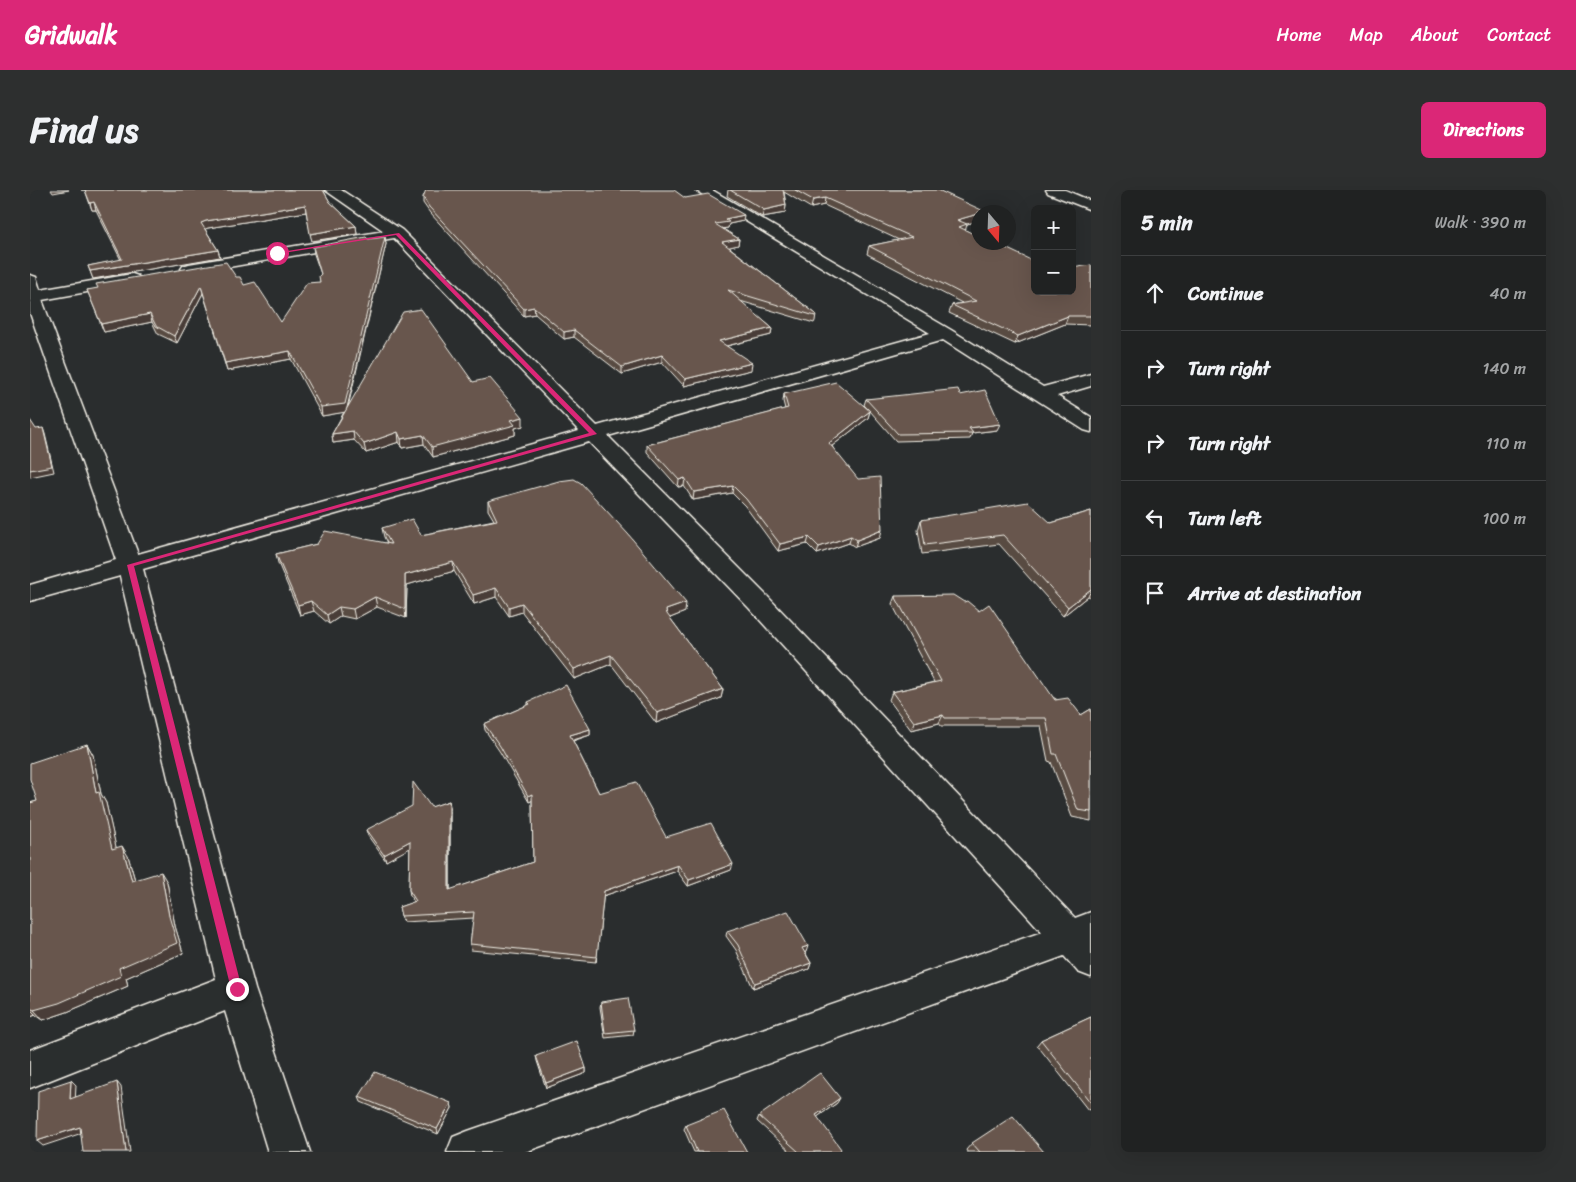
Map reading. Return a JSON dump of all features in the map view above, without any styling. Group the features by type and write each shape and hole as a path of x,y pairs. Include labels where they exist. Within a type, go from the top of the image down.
{"street":[{"path":"332,190 398,234 758,602 1084,942 468,1152"},
{"path":"702,190 945,334 1091,426"},
{"path":"1053,190 1091,206"},
{"path":"170,272 398,234"},
{"path":"150,276 31,291 130,565 237,989 289,1152"},
{"path":"30,593 945,334"},
{"path":"1041,394 1091,380"},
{"path":"30,1069 237,989"}],"building":[{"path":"85,190 323,190 330,202 356,226 310,234 305,205 206,221 201,223 218,250 90,271 88,266 122,259 94,202 90,203"},
{"path":"426,190 674,190 685,198 708,194 744,215 725,219 729,222 715,224 739,239 722,242 816,314 815,316 728,290 772,328 719,341 752,363 685,379 662,355 622,367 574,330 564,332 534,307 524,309 429,207 423,197"},
{"path":"730,190 783,190 786,205 764,210"},
{"path":"795,190 938,190 971,205 971,216 957,220 967,224 959,227 971,233 971,250 1010,250 1031,260 1031,295 1076,295 1076,267 1091,265 1091,316 1068,316 1018,336 952,305 976,301 869,246 912,237 825,198 813,200"},
{"path":"366,237 368,239 385,237 345,404 321,407 290,351 225,363 201,286 174,336 156,326 150,314 101,324 87,290 98,288 96,284 226,262 236,277 240,277 244,285 255,282 281,322 307,283 320,282 319,276 321,274 313,247"},
{"path":"421,309 473,382 490,378 523,417 511,420 515,425 432,447 423,435 401,439 398,432 364,444 353,431 332,434 403,312"},
{"path":"836,382 870,411 829,443 858,479 880,477 882,530 857,540 851,536 819,547 809,537 780,544 746,499 733,486 694,492 685,478 679,480 647,445 788,408 784,394"},
{"path":"958,389 960,395 985,390 1000,424 969,428 973,433 898,434 866,399"},
{"path":"30,420 36,429 43,428 52,466 30,470"},
{"path":"574,479 581,483 628,534 686,603 666,610 667,614 723,689 657,713 611,655 574,669 522,603 509,607 496,588 473,595 453,562 405,575 405,609 375,597 353,609 339,607 327,615 311,601 298,605 276,554 317,544 325,531 391,544 382,528 412,519 421,535 497,520 488,501 559,481"},
{"path":"1028,502 1051,523 1091,511 1091,589 1068,607 1003,535 925,545 921,520"},
{"path":"953,595 964,602 967,601 979,611 989,604 1055,700 1068,698 1081,715 1091,709 1091,812 1078,810 1056,754 1053,754 1046,718 945,718 943,715 914,722 892,692 941,681 895,596"},
{"path":"566,685 590,729 570,735 599,793 636,782 666,837 711,823 733,864 689,880 678,865 604,891 597,957 470,944 474,912 401,916 399,907 416,901 409,890 410,841 384,855 366,830 412,806 413,782 431,807 449,801 449,890 533,862 532,794 528,796 500,746 484,724 530,704 528,702"},
{"path":"87,744 96,793 99,792 112,849 122,846 132,881 161,872 169,916 177,943 119,968 121,976 59,1003 34,1010 30,1008 30,803 37,801 30,779 30,763"},
{"path":"788,911 808,946 802,948 811,963 755,983 738,945 727,931"},
{"path":"628,998 634,1030 605,1033 601,1002"},
{"path":"1091,1017 1091,1103 1041,1040"},
{"path":"577,1041 586,1068 546,1083 536,1056"},
{"path":"375,1072 451,1103 437,1129 359,1097"},
{"path":"820,1073 840,1098 816,1115 841,1149 839,1152 799,1152 759,1116"},
{"path":"71,1080 70,1099 117,1082 126,1152 83,1152 80,1127 37,1141 38,1091"},
{"path":"724,1110 747,1152 697,1152 686,1125"},
{"path":"1013,1116 1044,1152 980,1152 972,1143"}],"route":[{"path":"237,989 130,565 594,434 398,234 277,253"}]}
